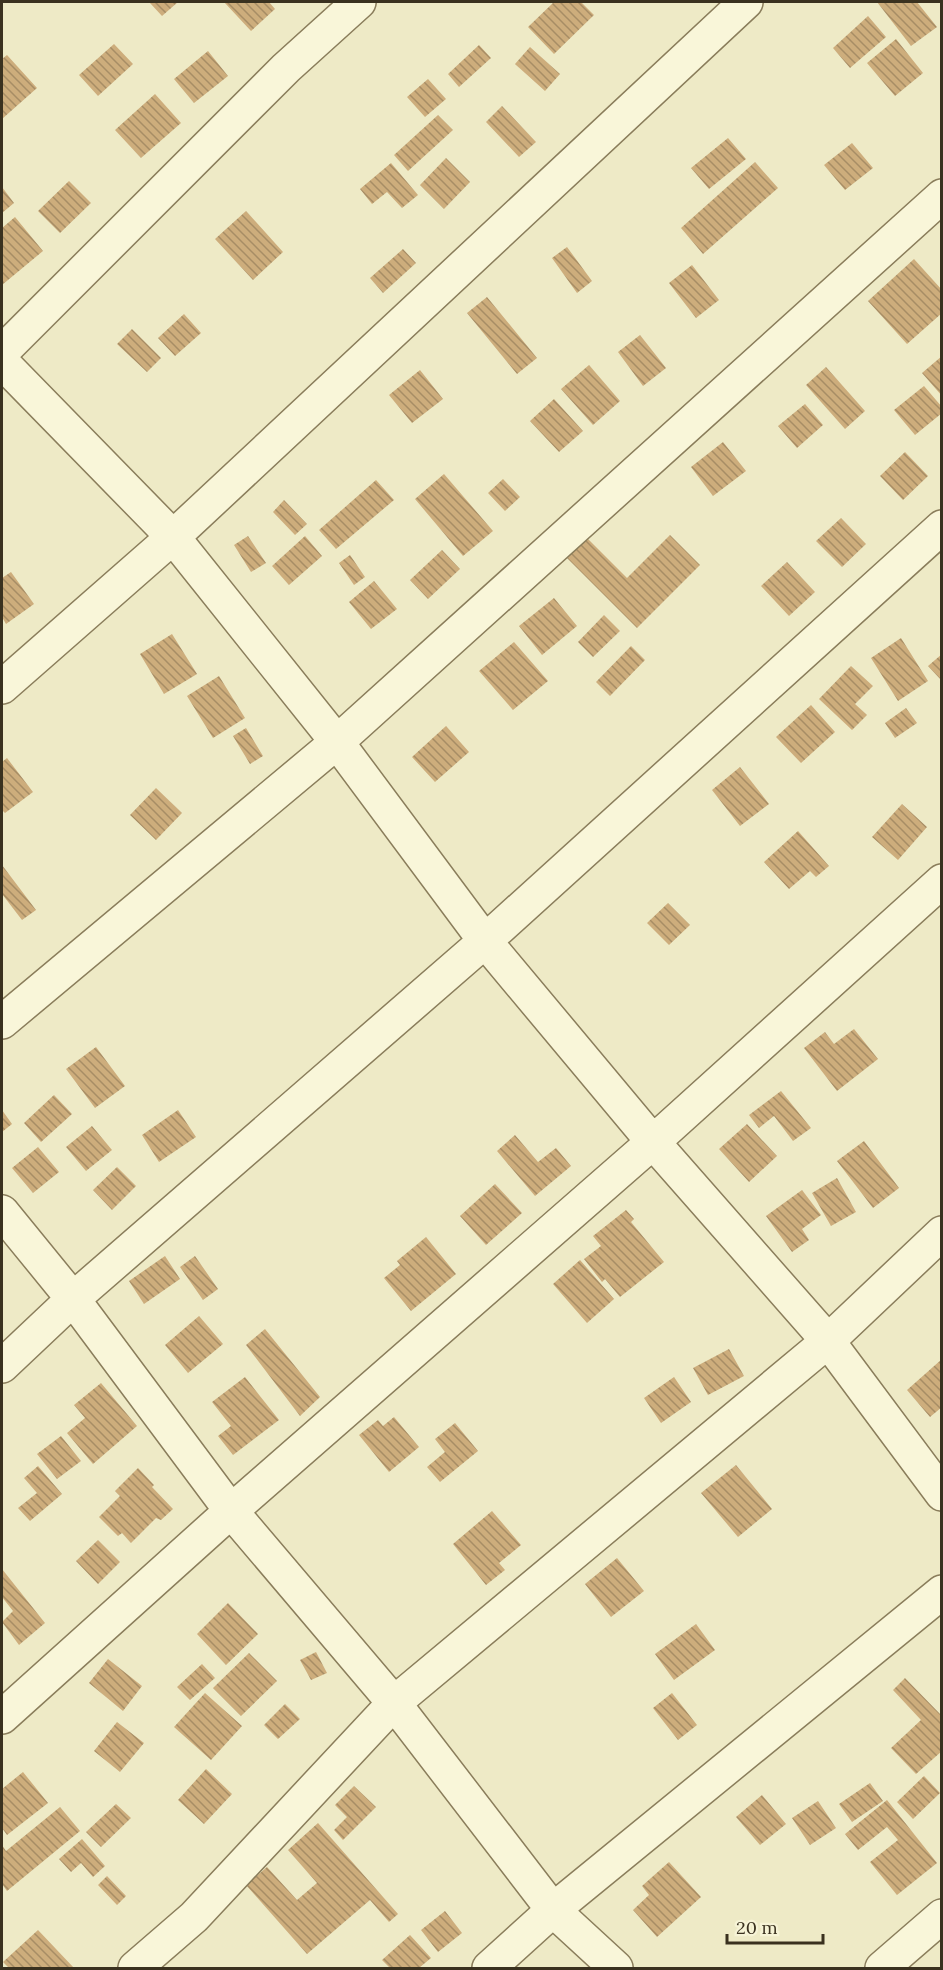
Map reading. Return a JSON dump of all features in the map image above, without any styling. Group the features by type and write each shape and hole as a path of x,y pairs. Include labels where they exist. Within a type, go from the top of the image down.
{"street":[{"path":"2,352 286,68 358,2"},
{"path":"2,687 173,537 746,2"},
{"path":"2,1022 337,742 942,196"},
{"path":"2,362 173,537 337,742 485,941 652,1143 828,1341 942,1494"},
{"path":"2,1366 73,1299 485,941 942,527"},
{"path":"2,1717 231,1511 652,1143 942,881"},
{"path":"2,1212 73,1299 231,1511 394,1703 553,1910 616,1968"},
{"path":"135,1968 194,1917 394,1703 828,1341 942,1233"},
{"path":"489,1968 553,1910 942,1592"},
{"path":"882,1968 942,1916"}],"building":[{"path":"151,2 178,2 162,16"},
{"path":"224,2 269,2 275,9 251,31"},
{"path":"554,2 581,2 594,15 554,54 528,27"},
{"path":"877,2 917,2 937,27 911,46"},
{"path":"868,16 886,37 850,68 833,48"},
{"path":"896,39 923,73 895,96 867,63"},
{"path":"114,44 133,64 98,96 79,75"},
{"path":"479,45 491,58 459,87 448,74"},
{"path":"530,47 560,74 545,91 515,64"},
{"path":"208,51 228,76 194,103 174,79"},
{"path":"7,55 37,88 2,119 2,59"},
{"path":"428,79 446,99 425,117 407,97"},
{"path":"155,94 181,123 141,158 115,130"},
{"path":"502,106 536,142 519,157 486,122"},
{"path":"438,115 453,130 408,171 394,155"},
{"path":"728,138 746,159 709,189 691,168"},
{"path":"852,143 873,168 845,190 824,165"},
{"path":"446,158 470,182 444,209 420,185"},
{"path":"755,162 778,188 703,254 681,228"},
{"path":"391,163 418,195 402,208 387,192 372,204 360,189"},
{"path":"69,181 91,203 60,233 38,211"},
{"path":"2,187 14,203 2,213"},
{"path":"246,211 283,252 253,280 215,239"},
{"path":"15,217 43,251 2,285 2,228"},
{"path":"567,247 592,281 577,293 552,258"},
{"path":"403,249 416,263 383,293 370,278"},
{"path":"914,259 942,290 942,313 907,344 868,301"},
{"path":"692,265 719,300 696,318 669,283"},
{"path":"487,297 537,358 517,374 467,313"},
{"path":"184,314 201,333 175,356 158,338"},
{"path":"132,329 161,358 147,372 117,344"},
{"path":"640,335 666,368 643,386 618,352"},
{"path":"942,356 942,396 922,373"},
{"path":"589,365 620,401 593,425 561,389"},
{"path":"826,367 865,411 845,429 806,385"},
{"path":"420,370 443,399 412,423 389,395"},
{"path":"924,386 942,407 942,413 915,435 894,410"},
{"path":"554,399 583,431 559,452 530,421"},
{"path":"805,404 823,425 797,448 778,426"},
{"path":"723,442 746,471 713,496 691,467"},
{"path":"905,452 928,476 903,500 880,476"},
{"path":"444,474 493,531 463,556 415,499"},
{"path":"503,479 520,497 505,511 488,493"},
{"path":"376,480 394,500 336,549 319,530"},
{"path":"284,500 307,524 295,535 273,512"},
{"path":"841,518 866,544 842,567 816,541"},
{"path":"670,535 700,565 637,628 567,558 587,538 627,578"},
{"path":"248,536 266,563 251,572 234,545"},
{"path":"305,536 322,556 289,585 272,566"},
{"path":"442,550 460,569 428,599 410,580"},
{"path":"350,555 365,577 354,585 339,563"},
{"path":"787,562 815,592 789,616 761,586"},
{"path":"11,572 34,604 6,624 2,617 2,578"},
{"path":"374,581 397,609 371,629 349,602"},
{"path":"554,598 577,626 542,655 519,626"},
{"path":"604,615 620,631 593,657 578,642"},
{"path":"172,634 197,674 164,694 140,654"},
{"path":"901,638 928,681 898,701 871,658"},
{"path":"514,642 548,681 513,710 479,671"},
{"path":"631,646 645,660 610,696 596,682"},
{"path":"942,654 942,681 928,666"},
{"path":"851,666 873,686 855,704 867,715 852,730 819,699"},
{"path":"219,676 245,718 213,738 187,696"},
{"path":"811,705 835,732 801,763 776,737"},
{"path":"906,708 917,723 895,738 885,723"},
{"path":"446,726 469,752 435,782 412,757"},
{"path":"246,728 263,756 250,764 233,736"},
{"path":"7,758 33,792 5,813 2,810 2,762"},
{"path":"740,767 769,804 740,826 712,790"},
{"path":"156,788 182,813 156,840 130,815"},
{"path":"902,804 927,827 898,860 872,837"},
{"path":"798,831 829,866 816,877 810,871 789,889 764,862"},
{"path":"2,865 36,910 22,920 2,894"},
{"path":"668,903 690,925 669,945 647,923"},
{"path":"854,1029 878,1059 837,1091 804,1048 825,1032 834,1044"},
{"path":"96,1047 125,1086 95,1108 66,1069"},
{"path":"781,1091 811,1128 793,1141 774,1116 759,1128 749,1115"},
{"path":"54,1095 72,1114 41,1142 24,1123"},
{"path":"2,1110 12,1124 2,1132"},
{"path":"178,1110 196,1137 159,1162 142,1135"},
{"path":"747,1124 777,1156 749,1182 719,1149"},
{"path":"92,1126 112,1150 86,1171 66,1147"},
{"path":"515,1135 538,1162 556,1148 571,1166 535,1196 497,1151"},
{"path":"864,1141 899,1188 873,1208 837,1161"},
{"path":"38,1147 59,1172 33,1193 12,1168"},
{"path":"117,1167 136,1186 112,1210 93,1190"},
{"path":"837,1178 856,1212 831,1226 812,1193"},
{"path":"495,1184 522,1213 486,1245 460,1216"},
{"path":"802,1190 821,1215 802,1229 809,1240 792,1252 766,1216"},
{"path":"626,1210 634,1219 631,1222 664,1262 620,1297 605,1279 602,1282 584,1259 601,1246 593,1236"},
{"path":"426,1237 456,1274 411,1311 384,1278 400,1265 397,1261"},
{"path":"165,1256 180,1279 144,1304 129,1281"},
{"path":"195,1256 218,1289 203,1300 180,1267"},
{"path":"580,1260 614,1299 587,1323 553,1284"},
{"path":"199,1316 223,1344 188,1373 165,1345"},
{"path":"265,1329 320,1397 300,1416 246,1345"},
{"path":"729,1349 744,1376 708,1395 693,1368"},
{"path":"942,1359 942,1407 930,1417 907,1390"},
{"path":"245,1377 279,1420 233,1455 218,1436 231,1426 212,1402"},
{"path":"674,1377 691,1402 661,1423 644,1398"},
{"path":"101,1383 137,1426 93,1464 67,1433 85,1418 74,1405"},
{"path":"394,1417 419,1447 389,1472 359,1435 378,1420 383,1426"},
{"path":"455,1423 478,1451 440,1482 427,1467 445,1452 435,1439"},
{"path":"61,1436 81,1461 57,1479 37,1454"},
{"path":"736,1465 772,1509 738,1537 701,1493"},
{"path":"38,1466 62,1494 30,1521 18,1508 37,1493 24,1478"},
{"path":"138,1468 173,1509 161,1520 156,1518 131,1543 122,1533 118,1536 99,1517 120,1496 115,1491"},
{"path":"492,1511 521,1545 499,1563 505,1570 486,1585 453,1544"},
{"path":"98,1540 120,1562 98,1584 76,1561"},
{"path":"617,1558 644,1591 611,1617 585,1584"},
{"path":"2,1569 45,1623 19,1645 2,1622 13,1611 2,1597"},
{"path":"228,1603 258,1634 226,1665 197,1634"},
{"path":"696,1624 715,1650 674,1680 655,1654"},
{"path":"316,1652 327,1673 311,1680 300,1660"},
{"path":"249,1653 277,1681 241,1716 213,1688"},
{"path":"108,1659 142,1686 123,1711 89,1683"},
{"path":"202,1664 215,1678 190,1700 177,1687"},
{"path":"905,1678 942,1716 942,1751 916,1774 891,1748 921,1720 893,1690"},
{"path":"205,1693 242,1726 211,1760 174,1727"},
{"path":"672,1693 697,1725 678,1740 653,1708"},
{"path":"285,1704 300,1719 278,1739 264,1725"},
{"path":"117,1722 144,1743 120,1772 94,1751"},
{"path":"206,1769 232,1794 204,1824 178,1800"},
{"path":"23,1772 48,1803 7,1835 2,1828 2,1789"},
{"path":"924,1776 940,1793 913,1819 897,1802"},
{"path":"870,1783 883,1801 852,1822 839,1804"},
{"path":"354,1786 376,1807 343,1840 334,1830 347,1817 335,1805"},
{"path":"762,1795 786,1824 760,1845 736,1817"},
{"path":"887,1800 937,1863 897,1895 870,1862 898,1840 887,1827 858,1850 845,1834"},
{"path":"818,1801 836,1828 810,1845 792,1818"},
{"path":"116,1804 131,1818 101,1847 86,1832"},
{"path":"60,1807 80,1831 7,1891 2,1884 2,1845 6,1851"},
{"path":"318,1823 398,1914 389,1922 370,1900 307,1954 246,1885 267,1867 297,1900 317,1883 288,1850"},
{"path":"82,1839 105,1866 93,1877 81,1863 71,1872 59,1859"},
{"path":"669,1862 701,1897 657,1937 633,1910 649,1895 642,1886"},
{"path":"107,1876 126,1896 117,1905 98,1885"},
{"path":"445,1911 462,1933 438,1952 421,1930"},
{"path":"38,1930 74,1968 9,1968 3,1962"},
{"path":"410,1935 431,1958 419,1968 390,1968 382,1960"}]}
